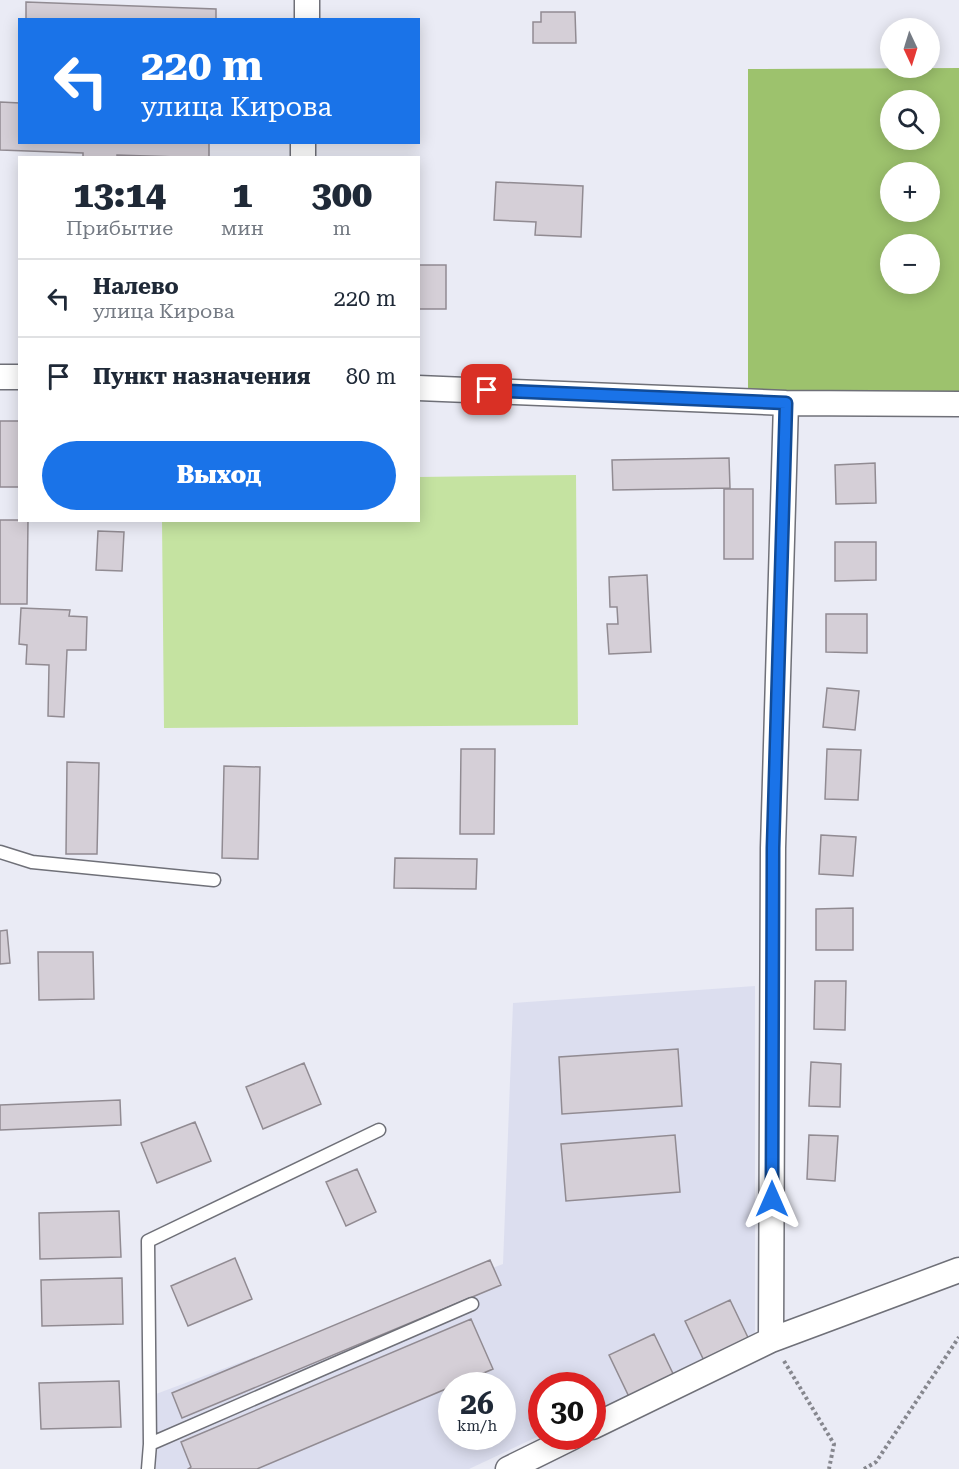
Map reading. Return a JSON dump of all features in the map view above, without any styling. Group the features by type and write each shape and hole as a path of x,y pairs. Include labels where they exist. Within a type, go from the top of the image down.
{"street":[{"path":"307,0 307,18"},
{"path":"0,376 18,377"},
{"path":"420,388 786,403 959,404"},
{"path":"771,1340 773,848 786,403"},
{"path":"606,1420 771,1340 959,1270"},
{"path":"508,1469 547,1450"}],"lane":[{"path":"0,852 32,862 214,880"},
{"path":"148,1469 150,1444 148,1241 380,1130"},
{"path":"150,1444 472,1304"}],"path":[{"path":"864,1469 876,1462 959,1337"},
{"path":"771,1340 834,1443 829,1469"}],"shaded area":[{"path":"755,986 755,1336 606,1406 606,1372 528,1372 528,1441 516,1447 516,1372 438,1372 438,1450 509,1450 469,1469 156,1469 156,1394 503,1264 513,1003"}],"green space":[{"path":"880,68 880,78 940,78 940,68 959,68 959,398 748,392 748,69"},
{"path":"576,475 578,725 164,728 162,522 420,522 420,477"}],"building":[{"path":"26,2 216,9 216,18 26,18"},
{"path":"541,12 575,12 576,43 533,43 533,22 541,22"},
{"path":"0,102 18,103 18,144 209,144 209,156 83,156 83,153 0,150"},
{"path":"496,182 583,186 581,237 535,235 536,222 494,220"},
{"path":"420,265 446,265 446,309 420,309"},
{"path":"0,421 18,421 18,487 0,487"},
{"path":"729,458 730,488 613,490 612,460"},
{"path":"875,463 876,503 836,504 835,465"},
{"path":"724,489 753,489 753,559 724,559"},
{"path":"0,520 28,522 27,604 0,604"},
{"path":"98,531 124,532 122,571 96,570"},
{"path":"835,542 876,542 876,580 835,581"},
{"path":"647,575 651,652 609,654 607,624 618,624 617,607 610,607 609,577"},
{"path":"21,608 70,610 69,616 87,617 86,650 67,650 64,717 48,716 49,665 26,664 27,645 19,644"},
{"path":"826,614 867,614 867,653 826,652"},
{"path":"827,688 859,691 855,730 823,727"},
{"path":"461,749 495,749 494,834 460,834"},
{"path":"827,749 861,750 858,800 825,799"},
{"path":"67,762 99,763 97,854 66,854"},
{"path":"224,766 260,767 258,859 222,858"},
{"path":"821,835 856,837 853,876 819,874"},
{"path":"395,858 477,859 476,889 394,888"},
{"path":"853,908 853,950 816,950 816,909"},
{"path":"7,930 10,963 0,964 0,931"},
{"path":"38,952 93,952 94,999 39,1000"},
{"path":"815,981 846,981 845,1030 814,1029"},
{"path":"678,1049 682,1106 562,1114 559,1057"},
{"path":"811,1062 841,1064 840,1107 809,1106"},
{"path":"304,1063 321,1104 263,1129 246,1087"},
{"path":"120,1100 121,1125 0,1130 0,1105"},
{"path":"195,1122 211,1161 157,1183 141,1143"},
{"path":"675,1135 680,1192 566,1201 561,1144"},
{"path":"809,1135 838,1136 835,1181 807,1179"},
{"path":"357,1169 376,1212 346,1226 326,1182"},
{"path":"119,1211 121,1257 40,1259 39,1213"},
{"path":"235,1258 252,1299 188,1326 171,1286"},
{"path":"490,1260 501,1285 182,1418 172,1393"},
{"path":"122,1278 123,1324 42,1326 41,1280"},
{"path":"730,1300 753,1348 708,1369 685,1321"},
{"path":"471,1319 493,1369 486,1372 438,1372 438,1392 257,1469 188,1469 191,1467 181,1442"},
{"path":"654,1334 677,1382 632,1403 609,1355"},
{"path":"119,1381 121,1427 41,1429 39,1383"}],"route":[{"path":"487,390 786,403 773,848 772,1199"}]}
